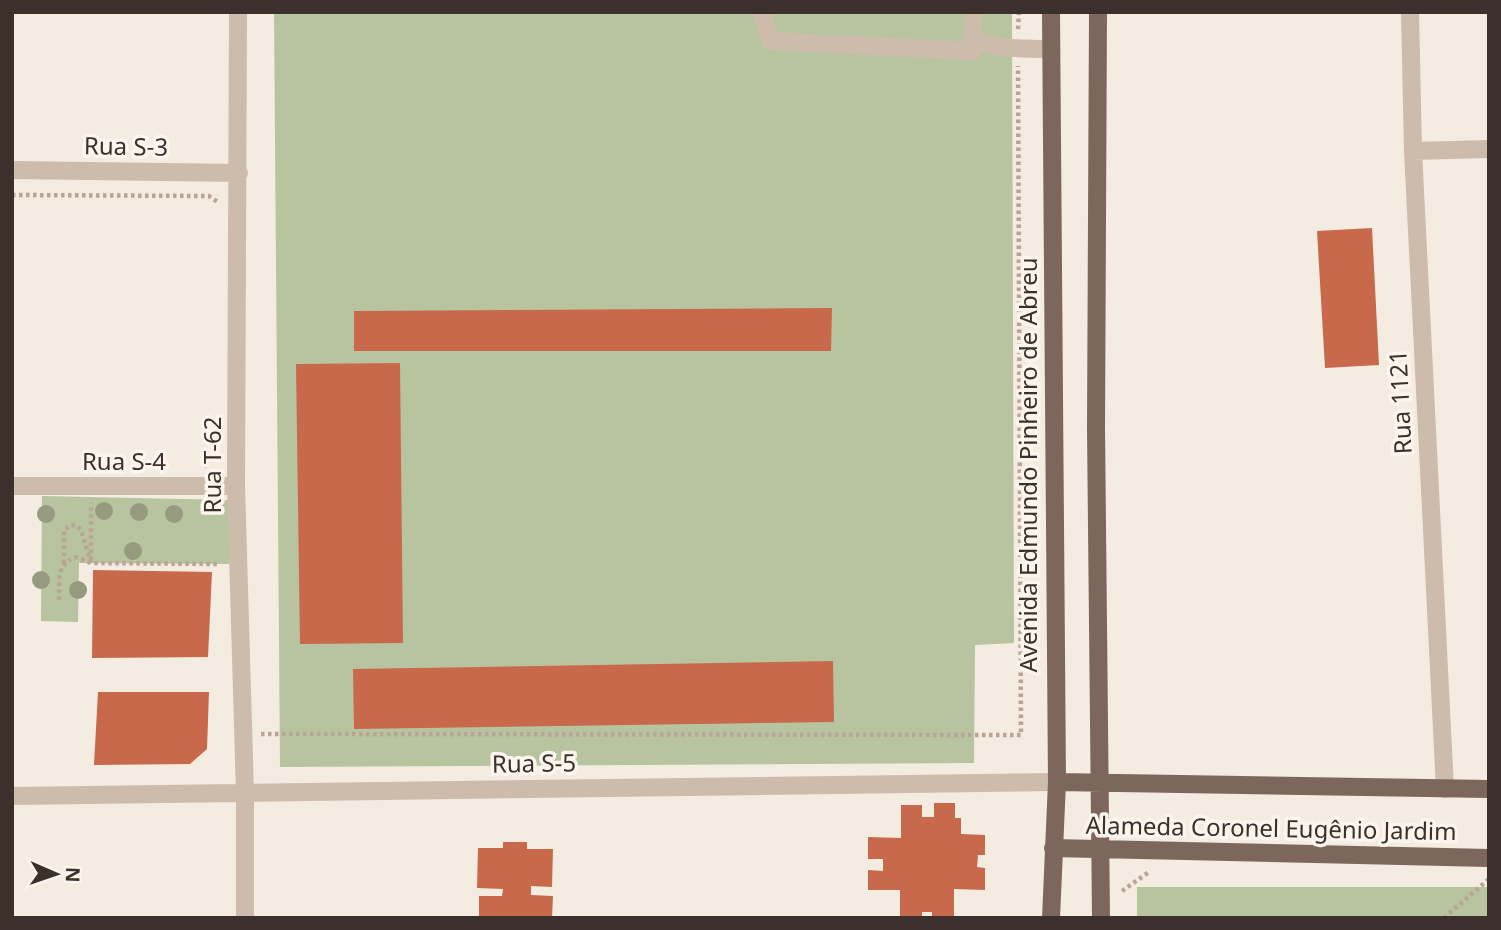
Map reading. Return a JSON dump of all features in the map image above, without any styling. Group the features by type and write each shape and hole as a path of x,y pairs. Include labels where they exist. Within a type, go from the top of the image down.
{"main road":[{"name":"Avenida Edmundo Pinheiro de Abreu","path":"1051,12 1056,782 1051,918"},
{"path":"1098,12 1096,428 1101,918"},
{"name":"Alameda Coronel Eugênio Jardim","path":"1056,782 1489,789"},
{"name":"Alameda Coronel Eugênio Jardim","path":"1053,848 1489,858"}],"street":[{"name":"Rua T-62","path":"238,12 236,486 245,793 245,918"},
{"path":"762,12 770,41 988,45 1018,53 1051,53"},
{"path":"972,46 974,12"},
{"name":"Rua 1121","path":"1410,12 1413,151 1444,789"},
{"path":"1413,151 1489,149"},
{"name":"Rua S-3","path":"12,170 239,173"},
{"name":"Rua S-4","path":"12,486 236,486"},
{"name":"Rua S-5","path":"12,796 1056,782"}],"path":[{"path":"261,734 1021,735 1019,12"},
{"path":"12,195 209,196 222,204"},
{"path":"203,469 221,443"},
{"path":"90,487 91,563"},
{"path":"64,564 64,530 72,525 81,530 91,563"},
{"path":"59,600 61,568 76,557 91,563 225,564"},
{"path":"1444,918 1489,879"}],"green space":[{"path":"274,12 1012,12 1014,643 975,645 974,763 280,767"},
{"path":"42,496 230,500 231,564 79,563 78,622 41,621"},
{"path":"1137,887 1489,887 1489,918 1137,918"}],"building":[{"path":"1372,228 1379,365 1325,368 1317,231"},
{"path":"832,308 831,351 354,351 354,311"},
{"path":"400,363 403,643 300,644 296,364"},
{"path":"93,570 212,572 208,657 92,658"},
{"path":"833,661 834,722 354,729 353,669"},
{"path":"98,692 209,692 207,749 190,764 94,765"},
{"path":"934,803 955,803 955,818 961,818 961,834 985,835 985,855 978,855 977,867 985,868 985,890 954,889 954,918 932,918 932,912 922,912 922,918 900,918 900,890 868,890 868,870 883,871 883,859 868,859 868,837 901,838 901,805 922,805 922,817 934,817"},
{"path":"503,842 527,842 527,849 553,849 552,887 531,886 531,895 553,896 552,918 479,918 479,896 502,896 503,889 477,888 478,848 503,848"}]}
